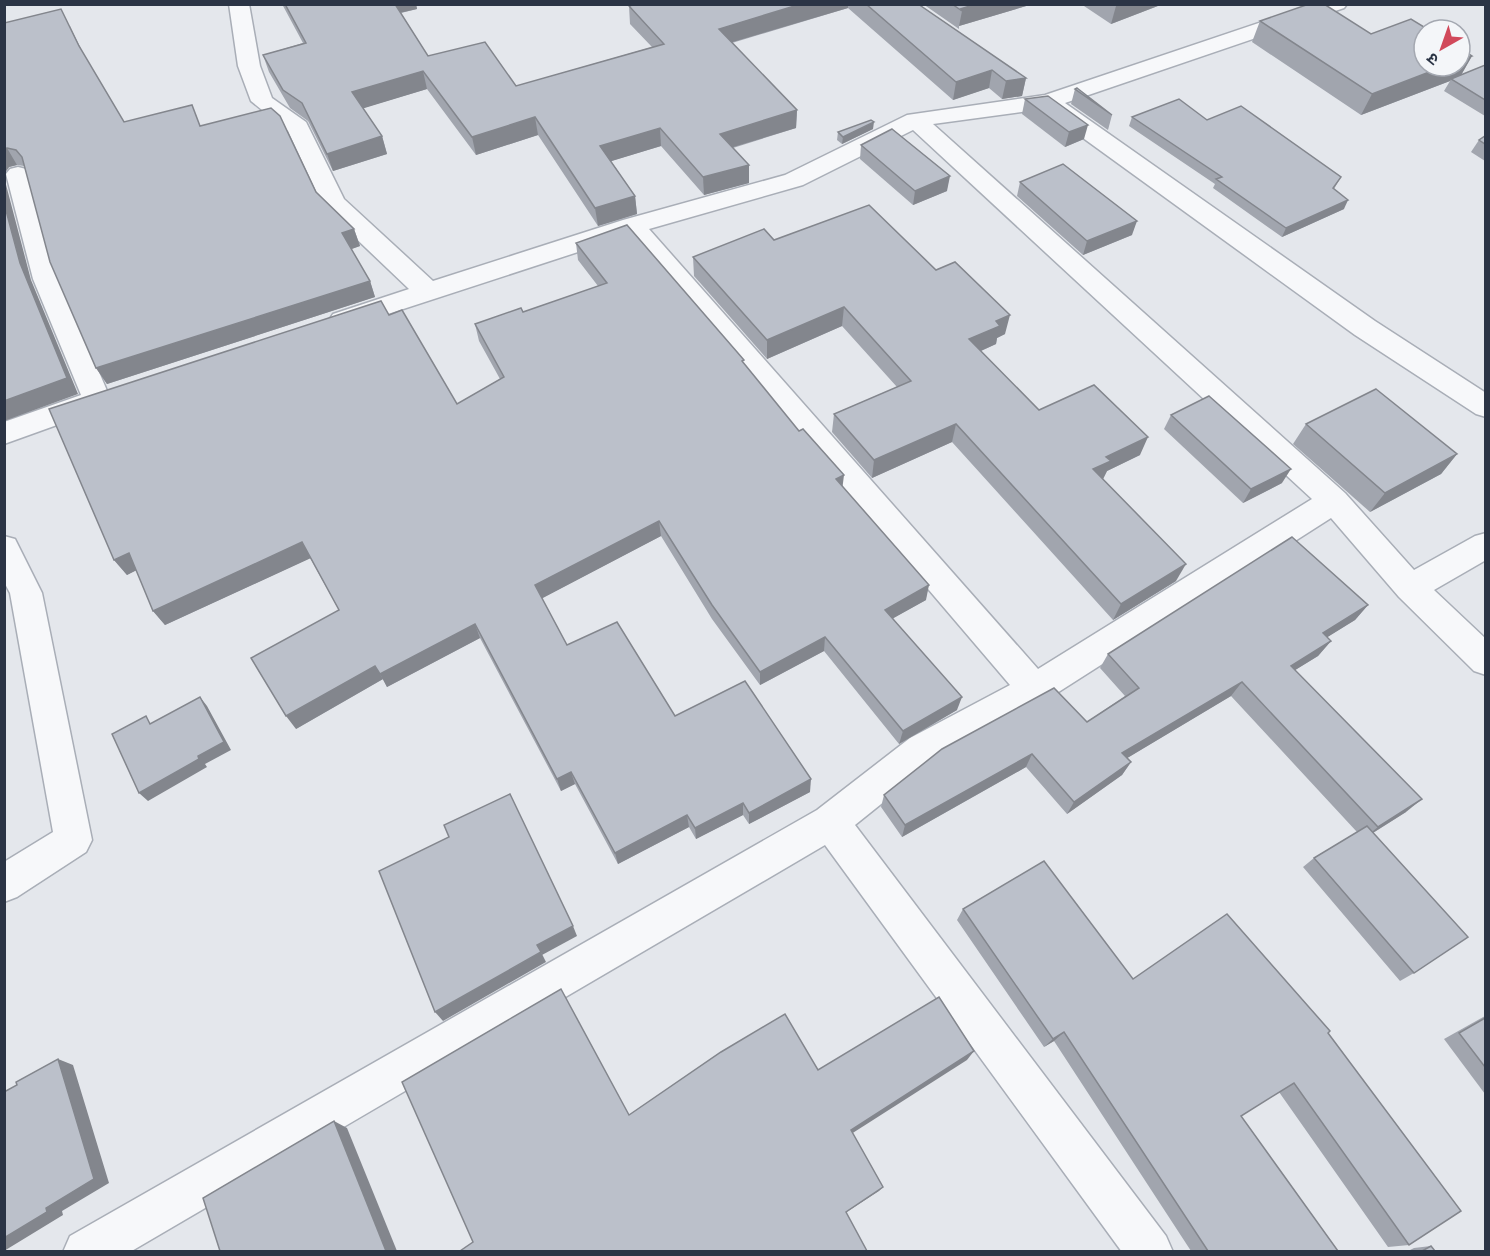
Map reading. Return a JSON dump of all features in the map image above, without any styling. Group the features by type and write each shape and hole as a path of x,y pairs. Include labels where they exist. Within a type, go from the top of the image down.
{"street":[{"path":"239,4 249,66 262,101 298,127 333,203 428,292"},
{"path":"318,328 632,226 794,180 915,120 1049,101 1337,4"},
{"path":"1019,82 1049,101 1365,328 1485,407"},
{"path":"915,120 1334,501 1410,588 1485,661"},
{"path":"4,433 108,397 46,279 18,174"},
{"path":"632,226 1034,689"},
{"path":"86,1251 830,822 923,749 1034,689 1334,501"},
{"path":"1410,588 1485,545"},
{"path":"4,548 73,840 4,884"},
{"path":"830,822 1150,1251"}],"building":[{"path":"285,4 395,4 428,56 485,42 516,86 664,44 629,6 636,4 801,4 719,29 797,110 720,134 749,165 703,177 660,128 600,146 635,196 595,208 535,117 472,137 423,71 352,92 382,136 327,154 302,103 283,90 263,55 306,43"},
{"path":"866,4 918,4 1026,78 1006,81 992,70 956,82"},
{"path":"952,4 976,4 960,9 962,11"},
{"path":"1309,4 1324,4 1371,34 1411,19 1414,78 1372,94 1260,21"},
{"path":"61,9 79,46 124,122 192,105 200,126 271,108 280,116 316,192 354,229 342,233 370,281 96,368 50,262 22,157 16,150 4,149 4,23"},
{"path":"1485,65 1485,100 1451,79 1472,78 1472,70"},
{"path":"1077,88 1112,115 1075,89"},
{"path":"1048,96 1088,125 1069,132 1025,99"},
{"path":"1179,99 1207,120 1241,106 1341,177 1333,188 1348,200 1286,228 1216,179 1222,177 1132,117"},
{"path":"871,120 874,122 843,137 838,132"},
{"path":"892,129 950,176 915,191 861,145"},
{"path":"1485,136 1485,144 1479,140"},
{"path":"1063,164 1137,221 1087,241 1020,182"},
{"path":"4,203 20,263 67,378 4,401"},
{"path":"869,205 936,270 955,262 1010,315 996,321 1000,326 969,339 1039,410 1094,385 1148,437 1106,457 1111,461 1093,469 1186,564 1121,604 956,424 874,460 834,414 911,381 844,307 767,340 693,257 764,229 774,240"},
{"path":"627,225 744,360 742,361 799,431 803,429 844,475 836,479 929,585 885,610 962,697 903,731 825,637 760,672 712,605 659,521 535,585 567,645 617,622 675,716 745,681 811,779 749,813 743,803 695,828 687,815 615,853 571,772 557,779 475,624 380,674 375,666 286,716 251,658 339,610 302,542 153,611 129,553 114,560 49,409 381,301 389,315 402,310 457,404 504,377 475,324 521,308 523,312 607,283 576,243"},
{"path":"1376,389 1457,454 1385,493 1306,424"},
{"path":"1209,396 1291,469 1251,489 1171,415"},
{"path":"1292,537 1368,605 1323,633 1331,641 1291,666 1422,799 1378,827 1242,682 1122,753 1131,762 1074,802 1032,754 905,825 884,795 942,749 1054,688 1087,722 1139,688 1108,654"},
{"path":"200,697 224,742 139,793 112,734 146,716 150,724"},
{"path":"510,794 573,926 537,945 541,952 435,1012 379,871 449,837 444,825"},
{"path":"1367,826 1468,937 1414,973 1314,858"},
{"path":"1044,861 1133,979 1227,914 1330,1031 1328,1033 1461,1211 1409,1245 1294,1083 1241,1116 1338,1251 1208,1251 1064,1032 1053,1039 963,909"},
{"path":"561,989 629,1115 721,1052 785,1014 818,1070 939,997 974,1051 851,1130 883,1187 846,1212 867,1251 460,1251 473,1242 402,1082"},
{"path":"1485,1018 1485,1067 1459,1033"},
{"path":"58,1059 94,1179 46,1208 47,1212 4,1238 4,1092 17,1085 16,1082"},
{"path":"334,1121 386,1251 220,1251 203,1198"},
{"path":"1431,1246 1435,1251 1422,1251"}]}
